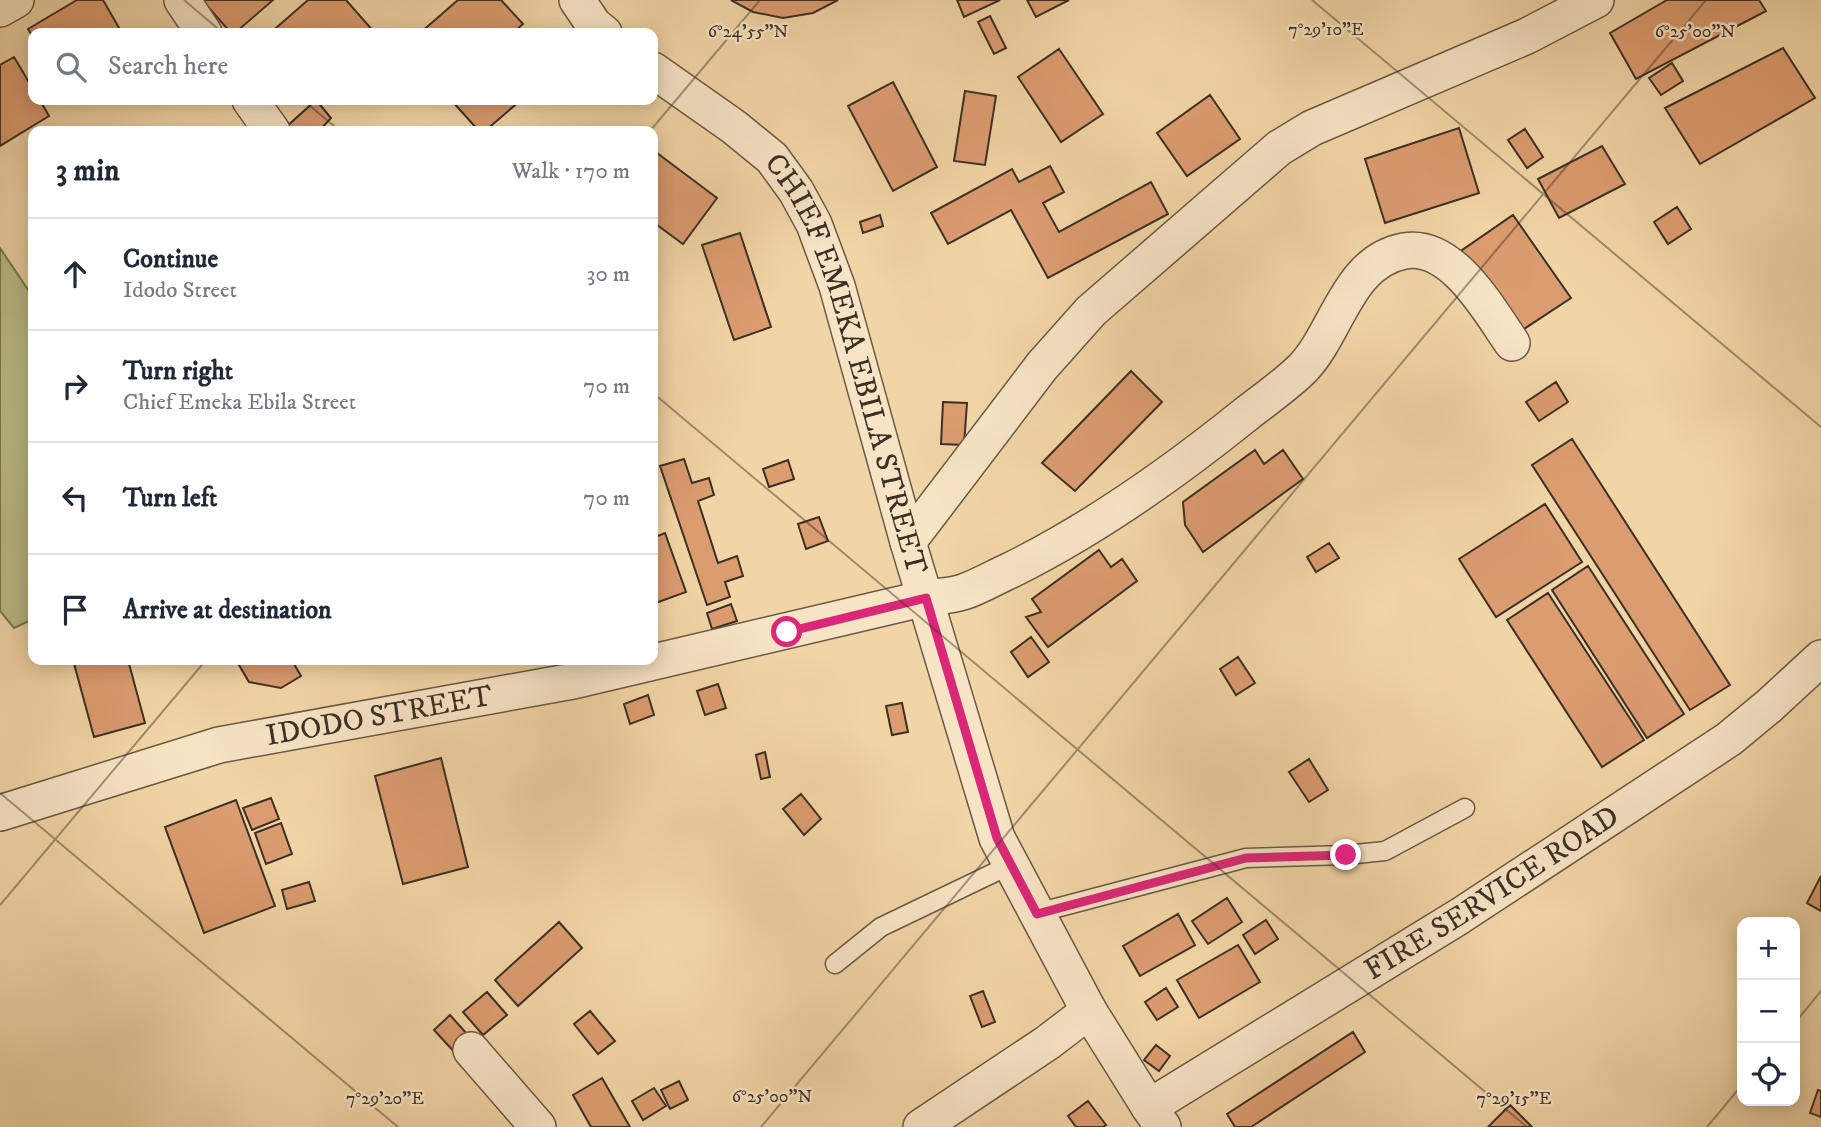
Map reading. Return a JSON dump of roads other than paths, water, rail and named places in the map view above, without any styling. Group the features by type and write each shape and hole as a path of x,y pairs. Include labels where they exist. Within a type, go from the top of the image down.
{"street":[{"path":"0,9 16,0"},
{"path":"181,0 201,28"},
{"path":"577,0 598,28"},
{"path":"908,542 1042,366 1091,311 1279,148 1312,128 1527,36 1596,0"},
{"name":"CHIEF EMEKA EBILA STREET","path":"658,73 752,140 772,158 796,191 814,224 837,286 908,542 997,838 1089,1011 1156,1117"},
{"path":"254,105 268,126"},
{"name":"IDODO STREET","path":"658,652 962,592 1042,554 1102,519 1215,439 1303,368 1363,274 1385,257 1407,250 1431,254 1451,266 1468,280 1512,342"},
{"name":"FIRE SERVICE ROAD","path":"1156,1117 1729,739 1821,657"},
{"name":"IDODO STREET","path":"0,813 219,745 594,665"},
{"path":"921,1127 1047,1043 1089,1011"},
{"path":"471,1050 538,1127"}],"lane":[{"path":"1037,914 1246,858 1385,851 1465,808"},
{"path":"835,964 881,927 1010,865"}]}
